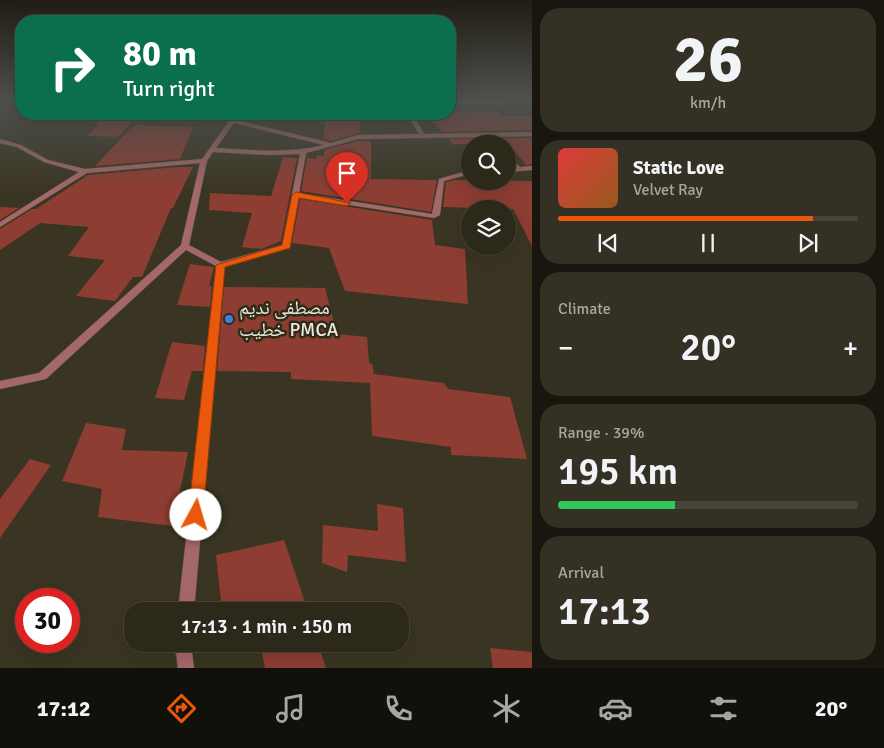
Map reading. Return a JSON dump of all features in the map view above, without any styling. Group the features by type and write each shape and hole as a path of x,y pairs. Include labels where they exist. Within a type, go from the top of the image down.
{"street":[{"path":"0,385 42,376 185,246 204,161 226,130"},
{"path":"281,130 332,145"},
{"path":"419,130 422,135"},
{"path":"510,135 532,134"},
{"path":"212,150 268,154 303,152 358,137 461,136"},
{"path":"0,141 19,146 46,161 85,171 204,161"},
{"path":"185,246 220,265 286,246 303,152"},
{"path":"518,169 532,168"},
{"path":"0,225 85,171"},
{"path":"296,195 434,216 441,180 461,174"},
{"path":"187,602 220,265"},
{"path":"184,652 186,668"}],"building":[{"path":"93,130 124,130 118,137 88,136"},
{"path":"129,130 192,130 180,159 95,166"},
{"path":"324,130 360,130 360,133 331,141 324,139"},
{"path":"440,130 524,130 442,132"},
{"path":"516,138 532,138 532,164 526,165 516,153"},
{"path":"449,139 461,139 461,144 453,144"},
{"path":"358,141 371,141 371,179 437,180 431,212 301,191 307,158 316,159 317,155 324,156 324,150"},
{"path":"283,157 297,158 281,241 261,249 242,247 252,213 209,210 210,193 271,196"},
{"path":"193,167 173,208 171,208 142,277 133,277 115,301 76,296 105,260 68,256 89,227 40,223 0,250 0,229 32,209 36,209 88,175"},
{"path":"461,180 461,190 516,190 516,181 532,181 532,246 516,215 516,200 461,200 461,208 443,207 446,182"},
{"path":"300,199 432,220 435,245 461,248 461,255 465,255 468,304 345,291 329,248 292,243"},
{"path":"0,207 19,208 0,220"},
{"path":"190,264 214,267 209,286 212,286 210,307 177,305"},
{"path":"224,287 325,288 337,334 367,337 369,363 372,364 374,374 444,383 448,389 510,397 527,459 451,455 451,447 372,436 370,383 291,379 291,372 217,371"},
{"path":"172,342 205,346 203,371 192,371 184,400 155,398"},
{"path":"86,423 126,429 122,450 188,452 173,526 98,517 102,489 62,481"},
{"path":"30,459 51,465 0,538 0,499"},
{"path":"377,504 403,508 406,562 348,555 347,572 322,563 323,525 378,531"},
{"path":"284,540 305,602 221,602 216,555"},
{"path":"490,648 532,652 532,668 493,668"},
{"path":"262,652 321,652 326,668 265,668"}],"place":[{"name":"مصطفى نديم خطيب PMCA","path":"229,319"}],"route":[{"path":"196,515 220,265 286,246 296,195 347,203"}]}
